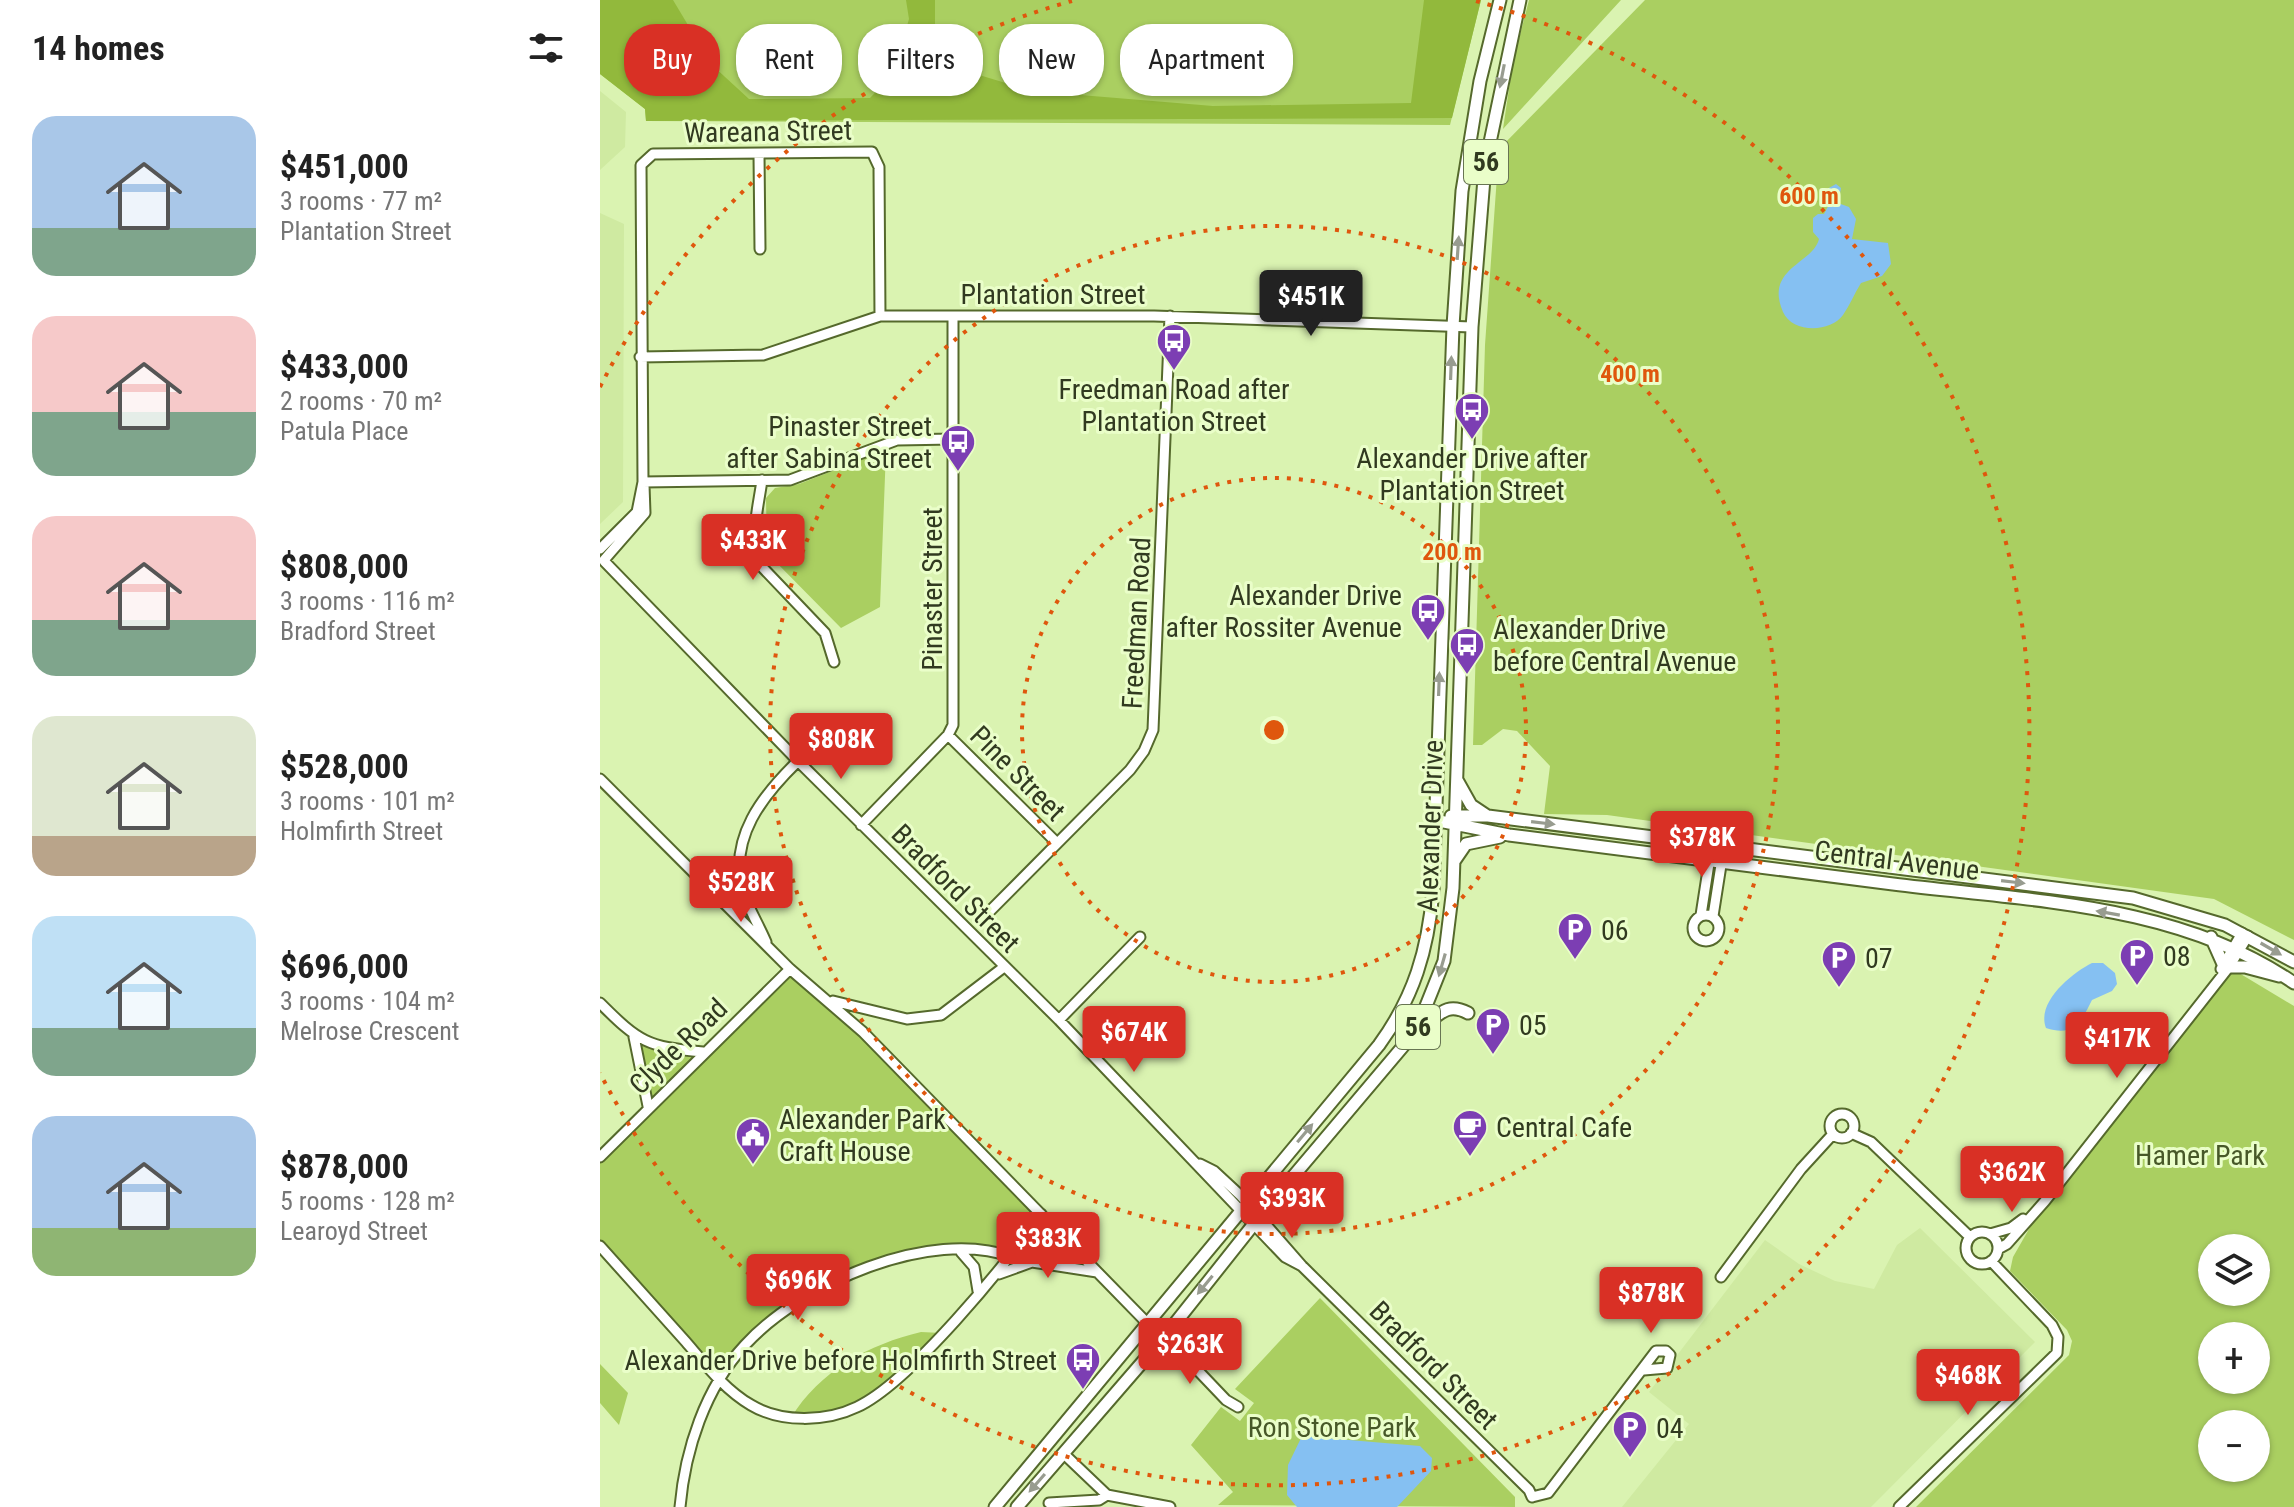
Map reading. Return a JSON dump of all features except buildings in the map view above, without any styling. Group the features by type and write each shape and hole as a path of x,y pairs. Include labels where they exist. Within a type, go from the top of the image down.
{"main road":[{"name":"Alexander Drive","path":"995,1507 1379,1045 1417,979 1431,921 1453,326 1462,191 1480,81 1500,0"},
{"name":"Alexander Drive","path":"1017,1507 1165,1336 1257,1220 1416,1031 1444,961 1454,860 1472,327 1485,166 1520,0"},
{"path":"1455,776 1471,805 1488,816"},
{"name":"Central Avenue","path":"1434,819 1488,816 2133,898 2193,913 2245,934 2294,962"},
{"name":"Central Avenue","path":"1455,820 1509,835 2059,905 2149,921 2211,937 2237,948 2291,981"},
{"path":"1454,860 1460,849 1469,843 1509,835"},
{"path":"2211,937 2226,966 2245,967 2291,981"},
{"path":"1416,1031 1428,1025 1445,1008 1454,1007 1468,1013"}],"street":[{"name":"Wareana Street","path":"640,357 641,165 653,154 872,152 879,167 880,316"},
{"path":"759,155 760,249"},
{"name":"Plantation Street","path":"640,357 763,355 880,316 1170,316 1472,327"},
{"name":"Pinaster Street","path":"948,735 954,714 953,316"},
{"name":"Freedman Road","path":"986,915 1140,758 1153,730 1170,316"},
{"path":"601,559 645,513 647,497 643,482 640,357"},
{"path":"643,482 800,478 897,440 953,439"},
{"path":"762,480 753,544 756,555 763,568 825,633 834,662"},
{"name":"Bradford Street","path":"601,559 861,825 1244,1206 1285,1257 1302,1266 1529,1490 1531,1502"},
{"path":"861,825 948,735"},
{"name":"Pine Street","path":"948,735 1057,843"},
{"path":"767,945 743,890 742,851 747,824 774,784 798,761"},
{"path":"600,779 790,969 863,1032 1149,1325"},
{"path":"1716,861 1701,915 1694,921 1692,930 1704,941 1718,933 1719,925 1713,916 1718,845"},
{"path":"724,903 743,890"},
{"path":"1701,915 1713,916"},
{"path":"2045,1201 2011,1228 1990,1234 1978,1232 1970,1237 1966,1252 1972,1260 1981,1264 1991,1261 1998,1249 2007,1244 2045,1201 2216,980 2245,934"},
{"path":"1059,1020 1140,937"},
{"path":"826,999 877,1015 907,1019 941,1015 1004,967"},
{"name":"Clyde Road","path":"600,1157 648,1106 790,969"},
{"path":"600,1003 634,1037 670,1049 703,1052"},
{"path":"863,1032 877,1015"},
{"path":"634,1037 648,1106"},
{"path":"1833,1134 1831,1120 1843,1114 1852,1119 1851,1133"},
{"path":"1833,1134 1842,1138 1851,1133"},
{"path":"1851,1133 1871,1142 1970,1237"},
{"path":"1721,1277 1801,1169 1833,1134"},
{"path":"600,1246 721,1381 752,1406 791,1418 818,1418 858,1407 913,1365 978,1291 996,1276 1041,1214"},
{"path":"1990,1234 1997,1242 1998,1249"},
{"path":"680,1507 692,1435 721,1381 746,1343 789,1308 829,1282 862,1267 902,1256 995,1251 1012,1257"},
{"path":"961,1252 974,1267 978,1291"},
{"path":"1899,1507 2057,1353 2058,1337 2052,1325 1991,1261"},
{"path":"996,1276 1032,1262 1100,1272"},
{"path":"1165,1336 1226,1400 1238,1407"},
{"path":"1531,1502 1548,1493 1644,1370"},
{"path":"1064,1454 1107,1495 1170,1507"},
{"path":"1049,1503 1099,1500 1107,1495"}],"shaded area":[{"path":"600,91 626,112 625,147 600,170"},
{"path":"600,213 624,224 623,502 600,524"},
{"path":"1920,1228 2035,1342 1871,1507 1622,1507 1689,1424 1649,1392 1765,1240 1799,1264 1835,1281 1874,1289 1897,1245"}],"green space":[{"path":"600,0 1481,0 1450,125 646,121 645,109 628,96 720,96 720,24 624,24 624,93 600,74"},
{"path":"600,0 673,0 687,24 624,24 624,93 600,74"},
{"path":"906,0 935,0 935,24 908,24"},
{"path":"1424,0 1481,0 1452,118 646,121 645,109 628,96 720,96 720,72 736,87 736,96 749,99 983,96 983,76 999,81 999,96 1092,96 1213,106 1411,103"},
{"path":"1529,0 1621,0 1503,129 1513,62"},
{"path":"1645,0 2294,0 2294,940 2214,899 1607,815 1544,814 1550,766 1517,731 1503,729 1482,745 1473,745 1485,345 1498,162 1503,145"},
{"path":"886,450 880,607 841,628 767,553 766,498 775,488 799,484"},
{"name":"Hamer Park","path":"2229,967 2294,1006 2294,1507 1916,1507 2069,1355 2072,1341 2067,1330 2010,1271 2013,1257 2045,1201"},
{"path":"790,969 826,999 1100,1272 1032,1262 996,1276 1011,1258 994,1251 902,1256 829,1282 746,1343 721,1381 600,1246 600,1158 648,1106 634,1037 703,1052"},
{"name":"Ron Stone Park","path":"1320,1298 1515,1497 1515,1507 1218,1505 1233,1492 1191,1445 1221,1407 1240,1421 1254,1403 1235,1389"},
{"path":"921,1332 942,1333 913,1365 858,1407 791,1418 816,1386 847,1362 883,1344"},
{"path":"600,1364 628,1393 619,1425 600,1403"}],"water":[{"path":"1836,184 1841,188 1838,203 1849,207 1856,219 1852,239 1888,243 1891,264 1882,276 1861,283 1837,321 1821,327 1803,327 1794,324 1783,312 1780,286 1784,276 1815,248 1819,239 1813,232 1813,218 1824,214 1832,199 1827,189"},
{"path":"2092,963 2103,963 2115,973 2117,984 2112,991 2092,1000 2075,1026 2063,1031 2046,1028 2044,1018 2051,999 2066,981"},
{"path":"1302,1436 1420,1446 1432,1458 1431,1471 1397,1507 1297,1507 1287,1495 1288,1465"}],"place":[{"name":"Freedman Road after Plantation Street","path":"1174,372"},
{"name":"Alexander Drive after Plantation Street","path":"1472,441"},
{"name":"Pinaster Street after Sabina Street","path":"958,473"},
{"name":"Alexander Drive after Rossiter Avenue","path":"1428,642"},
{"name":"Alexander Drive before Central Avenue","path":"1467,676"},
{"name":"06","path":"1575,961"},
{"name":"08","path":"2137,987"},
{"name":"07","path":"1839,989"},
{"name":"05","path":"1493,1056"},
{"name":"Central Cafe","path":"1470,1158"},
{"name":"Alexander Park Craft House","path":"753,1166"},
{"name":"Alexander Drive before Holmfirth Street","path":"1083,1391"},
{"name":"04","path":"1630,1459"}]}
